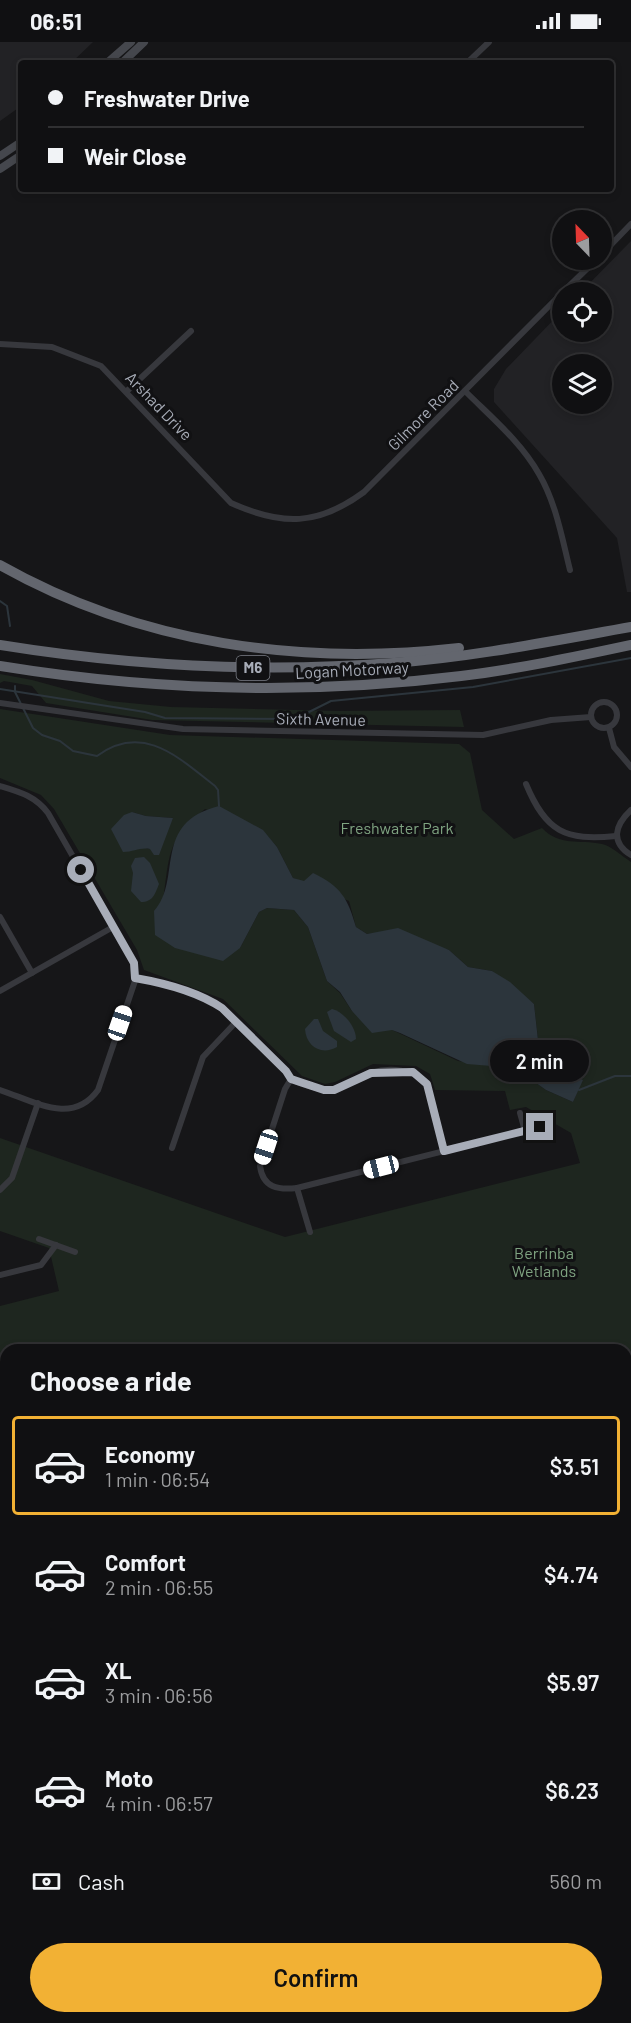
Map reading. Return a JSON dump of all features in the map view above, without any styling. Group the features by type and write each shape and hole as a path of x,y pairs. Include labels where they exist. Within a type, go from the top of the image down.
{"highway":[{"path":"0,565 28,581 85,606 163,630 227,645 289,653 349,655 478,646 507,649"},
{"name":"Logan Motorway","path":"0,645 122,661 263,668 395,663 507,649 631,627"},
{"name":"Logan Motorway","path":"0,666 146,685 314,688 463,676 631,645"}],"main road":[{"path":"110,60 131,42"},
{"path":"125,60 144,42"},
{"path":"0,156 18,144"},
{"path":"0,169 18,157"}],"street":[{"path":"470,60 489,42"},
{"path":"612,244 631,224"},
{"name":"Gilmore Road","path":"574,282 586,270"},
{"name":"Gilmore Road","path":"282,520 314,518 343,507 364,492 552,304"},
{"path":"127,391 191,331"},
{"name":"Arshad Drive","path":"0,344 52,346 101,366 231,503 256,514 282,520"},
{"path":"466,392 525,454 539,474 551,497 570,570"},
{"path":"600,702 613,705 617,717 609,728 597,727 591,717 593,708 600,702"},
{"name":"Sixth Avenue","path":"2,703 183,729 465,735 492,734 551,720 591,717"},
{"path":"609,728 614,747 631,767"},
{"path":"525,784 549,826 559,832 603,838 616,836"},
{"path":"0,786 28,795 40,803 134,963 135,978 98,1090 89,1101 77,1108 60,1110 0,1090"},
{"path":"631,810 617,826 616,836 622,850 631,855"},
{"path":"0,917 32,973"},
{"path":"0,991 113,927"},
{"path":"135,978 152,981 212,1002 236,1022 286,1071 291,1079 324,1090 334,1090 371,1073 413,1072 427,1084 444,1151"},
{"path":"172,1148 203,1057 236,1022"},
{"path":"291,1079 285,1089 260,1166 261,1178 269,1186 282,1190 540,1127"},
{"path":"0,1190 12,1179 38,1103"},
{"path":"520,1113 525,1131"},
{"path":"297,1188 310,1232"},
{"path":"39,1239 75,1252"},
{"path":"0,1275 41,1265 56,1245"}],"shaded area":[{"path":"0,42 93,42 74,60 18,60 18,108 0,121"},
{"path":"631,241 631,592 627,592 617,538 494,402 494,389 506,369 552,321 552,342 612,342 612,282 591,282 603,270 612,270 612,260"},
{"path":"219,806 263,830 277,847 293,878 304,881 313,873 337,888 350,909 356,927 367,934 398,928 449,950 468,967 492,971 510,982 534,1004 540,1058 554,1068 583,1080 573,1102 546,1090 515,1068 467,1064 392,1030 372,1033 352,1011 340,992 327,981 308,927 294,910 267,908 259,912 240,948 223,961 175,948 155,935 154,911 167,883 176,838 184,825 198,814"},
{"path":"132,812 146,816 173,818 159,855 154,855 150,849 123,852 111,829 124,815"},
{"path":"144,857 150,863 159,884 151,899 141,902 131,891 133,873 131,866 135,858"},
{"path":"332,1009 341,1013 348,1021 354,1030 356,1039 351,1042 334,1031 327,1012"},
{"path":"314,1019 318,1019 323,1031 337,1041 337,1047 331,1050 320,1050 311,1045 305,1029"}],"green space":[{"path":"0,674 32,680 109,701 171,707 338,711 460,710 464,727 152,720 46,703 32,686 4,681 0,683"},
{"path":"0,709 170,735 459,744 470,753 482,810 514,839 542,828 563,840 605,845 631,862 631,1344 0,1344 0,1306 59,1291 49,1248 0,1231 0,1138 285,1237 580,1163 571,1133 526,1107 510,1110 505,1091 435,1090 430,1074 416,1066 373,1064 335,1082 325,1084 302,1076 223,999 144,970 137,950 54,809 41,795 0,778","holes":["205,809 263,831 277,847 293,878 349,901 356,927 367,934 387,932 449,950 468,967 492,971 534,1004 540,1057 554,1068 582,1080 573,1102 546,1090 515,1068 458,1061 352,1011 340,993 327,981 308,927 294,910 267,908 259,912 240,948 163,901 169,860 176,840 192,820","132,812 146,816 173,818 150,849 141,847"]}],"waterway":[{"path":"0,601 7,606 10,626"},
{"path":"0,689 145,712 165,718 295,719 331,701 473,687 631,658"},
{"path":"15,686 15,692 33,728 42,735 60,741 73,751 97,756 114,746 130,742 145,743 160,748 174,755 215,786 218,790 219,806"},
{"path":"579,1090 615,1076 631,1076"}],"route":[{"path":"81,870 134,963 135,978 152,981 212,1002 222,1008 286,1071 291,1079 324,1090 334,1090 371,1073 413,1072 421,1076 427,1084 444,1151 540,1127"}],"park label":[{"name":"Freshwater Park","path":"397,828"},
{"name":"Berrinba Wetlands","path":"544,1262"}]}
